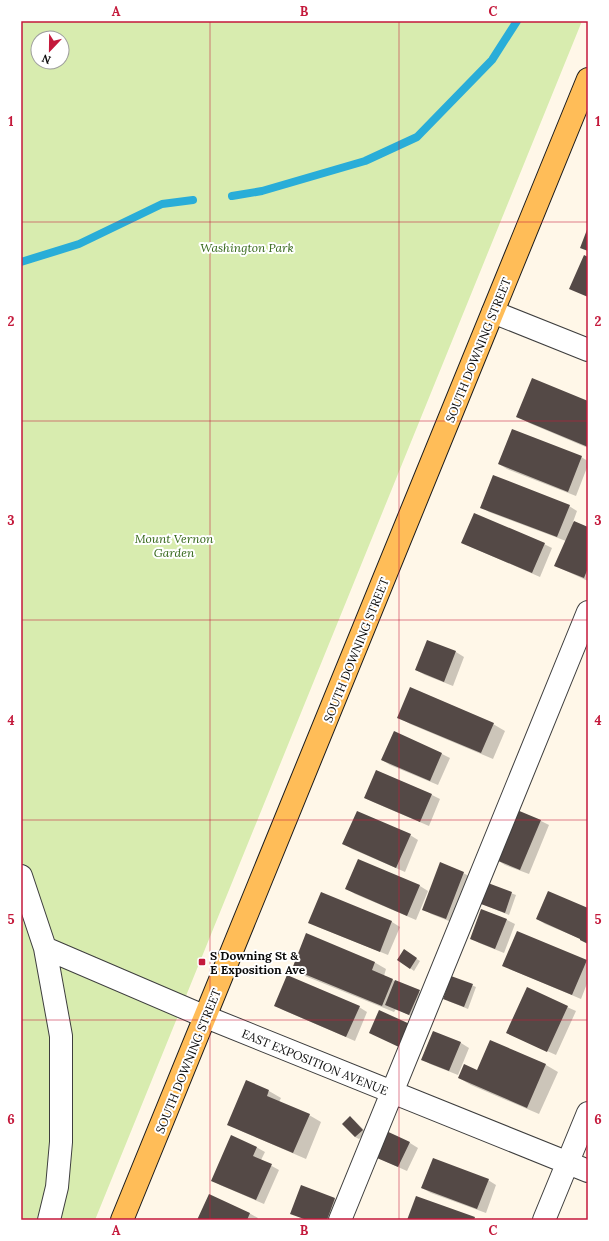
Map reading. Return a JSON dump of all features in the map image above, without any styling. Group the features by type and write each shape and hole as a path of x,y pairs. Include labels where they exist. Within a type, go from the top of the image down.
{"main road":[{"name":"SOUTH DOWNING STREET","path":"122,1220 206,1018 588,79"}],"street":[{"path":"493,312 588,350"},
{"path":"340,1220 588,612"},
{"path":"21,876 45,948 61,1036 61,1142 57,1187 49,1220"},
{"name":"EAST EXPOSITION AVENUE","path":"45,948 206,1018 588,1170"},
{"path":"544,1220 588,1113"}],"green space":[{"name":"Washington Park","path":"21,21 582,21 95,1220 21,1220"}],"building":[{"path":"588,227 588,251 580,248"},
{"path":"584,255 588,257 588,297 569,289"},
{"path":"532,378 588,401 588,447 516,417"},
{"path":"512,429 582,456 568,492 498,464"},
{"path":"493,475 570,505 557,537 480,508"},
{"path":"474,513 545,543 532,573 461,543"},
{"path":"574,521 588,527 588,568 584,578 554,566"},
{"path":"427,640 456,651 444,682 415,670"},
{"path":"410,687 494,723 481,753 397,718"},
{"path":"394,731 442,753 430,781 381,760"},
{"path":"376,770 432,794 420,822 364,798"},
{"path":"517,810 541,820 520,870 496,860"},
{"path":"357,811 411,834 396,868 342,844"},
{"path":"358,859 420,885 407,916 345,889"},
{"path":"440,862 464,872 446,919 422,910"},
{"path":"488,883 512,892 505,913 481,904"},
{"path":"548,891 588,908 588,944 536,919"},
{"path":"321,892 392,921 380,952 308,923"},
{"path":"481,909 507,919 495,949 470,939"},
{"path":"517,931 587,960 572,995 502,966"},
{"path":"306,933 375,962 372,970 393,979 382,1006 292,969"},
{"path":"404,949 417,958 410,969 397,960"},
{"path":"287,975 360,1006 346,1037 274,1006"},
{"path":"451,976 473,984 464,1007 443,999"},
{"path":"395,980 420,990 409,1015 385,1005"},
{"path":"527,987 568,1006 547,1052 506,1033"},
{"path":"379,1010 412,1025 401,1048 369,1033"},
{"path":"433,1031 461,1042 449,1071 421,1060"},
{"path":"490,1040 546,1064 527,1108 458,1078 464,1064 477,1070"},
{"path":"246,1080 269,1090 267,1096 310,1114 293,1153 227,1125"},
{"path":"350,1116 363,1130 355,1137 342,1124"},
{"path":"382,1129 410,1142 398,1167 370,1155"},
{"path":"231,1135 257,1147 253,1156 272,1164 256,1200 211,1181"},
{"path":"433,1158 489,1179 477,1209 421,1188"},
{"path":"301,1185 335,1198 327,1220 307,1220 290,1214"},
{"path":"209,1194 250,1213 247,1220 197,1220"},
{"path":"416,1196 475,1217 474,1220 407,1220"}],"waterway":[{"path":"232,196 262,191 365,161 417,137 492,60 517,21"},
{"path":"21,262 79,244 162,204 193,200"}],"place":[{"name":"S Downing St & E Exposition Ave","path":"202,962"}],"park label":[{"name":"Mount Vernon Garden","path":"174,545"}]}
